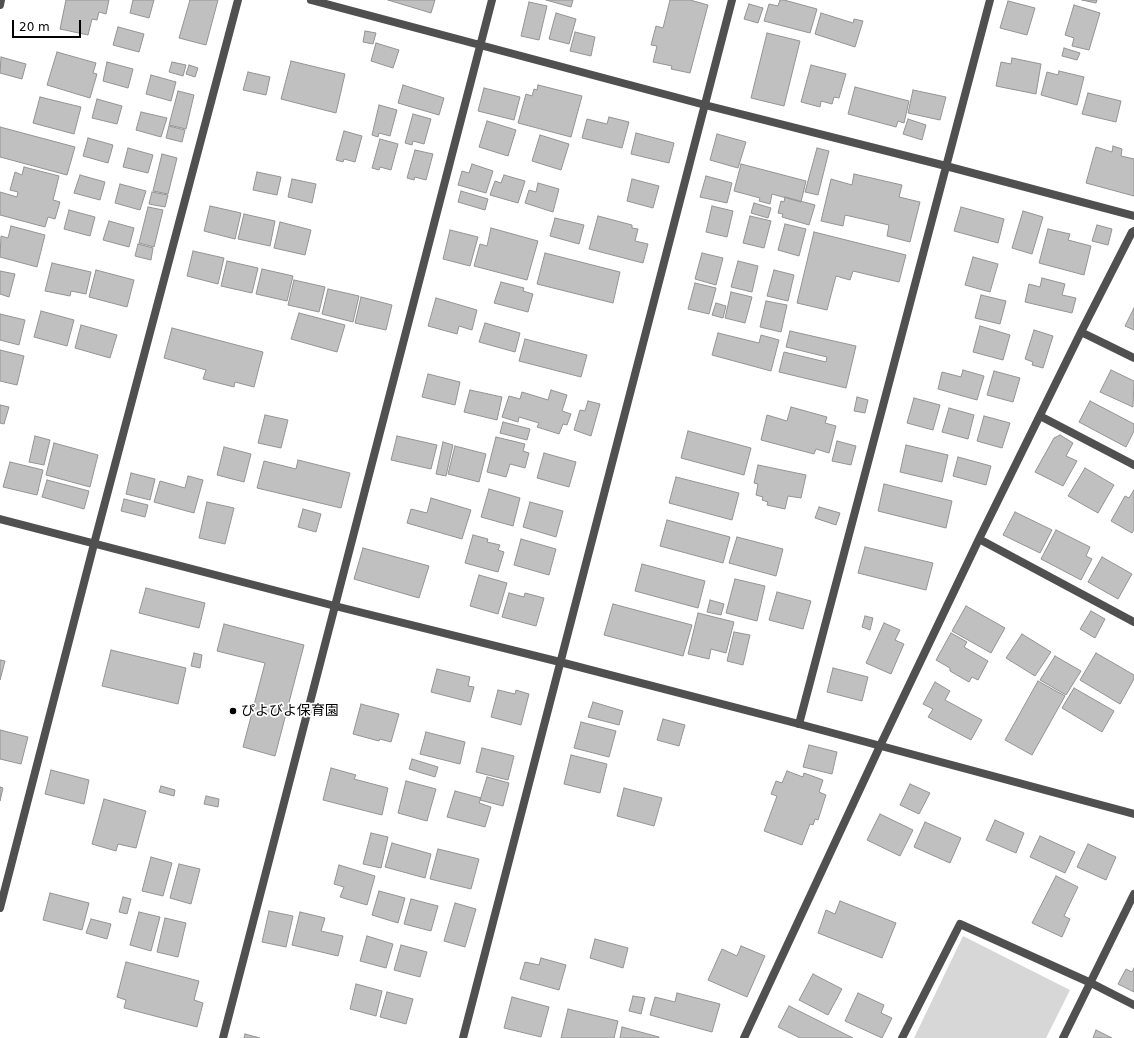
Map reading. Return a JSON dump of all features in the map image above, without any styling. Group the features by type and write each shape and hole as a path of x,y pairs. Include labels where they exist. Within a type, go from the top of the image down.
{"street":[{"path":"0,5 1,0"},
{"path":"0,908 94,544 238,0"},
{"path":"311,0 705,105 946,166 1134,216"},
{"path":"224,1038 492,0"},
{"path":"463,1038 732,0"},
{"path":"799,724 990,0"},
{"path":"744,1038 880,746 979,540 1132,232 1134,231"},
{"path":"1082,332 1134,358"},
{"path":"1040,416 1134,465"},
{"path":"0,519 799,724 1134,814"},
{"path":"979,540 1134,622"},
{"path":"1063,1038 1134,894"},
{"path":"902,1038 960,924 1091,983 1134,1005"}],"shaded area":[{"path":"963,936 1070,990 1046,1038 914,1038"}],"building":[{"path":"66,0 109,0 106,14 99,12 97,20 92,19 88,35 60,29"},
{"path":"133,0 154,0 149,18 130,13"},
{"path":"190,0 218,0 206,45 179,38"},
{"path":"388,0 435,0 431,13"},
{"path":"546,0 573,0 571,7"},
{"path":"670,0 690,0 708,5 690,73 671,69 672,66 653,62 657,46 651,45 656,26 663,28"},
{"path":"780,0 817,9 810,33 764,21 769,4 778,6"},
{"path":"1082,0 1097,0 1096,3"},
{"path":"1008,1 1035,8 1027,35 1000,28"},
{"path":"529,2 547,6 539,40 521,36"},
{"path":"749,4 763,8 758,23 744,19"},
{"path":"1074,5 1100,13 1089,50 1072,46 1074,38 1065,35"},
{"path":"556,13 576,19 569,44 549,39"},
{"path":"821,13 853,23 854,19 863,21 855,47 815,34"},
{"path":"118,27 144,34 139,52 113,45"},
{"path":"365,31 376,33 373,44 363,42"},
{"path":"575,32 595,37 591,56 570,51"},
{"path":"767,33 800,41 784,106 751,98"},
{"path":"376,43 399,50 393,68 371,61"},
{"path":"1064,48 1080,53 1077,60 1062,56"},
{"path":"57,52 96,63 93,73 97,74 90,98 47,85"},
{"path":"1,57 26,64 22,79 0,73"},
{"path":"1012,58 1041,64 1036,94 996,86 1001,62 1011,64"},
{"path":"291,61 345,74 336,113 281,99"},
{"path":"107,62 133,69 128,88 103,81"},
{"path":"172,62 186,65 183,76 169,72"},
{"path":"189,65 198,68 195,77 186,74"},
{"path":"811,65 846,74 839,98 834,97 832,104 821,101 820,107 801,102"},
{"path":"1059,71 1084,77 1077,105 1041,95 1047,72 1058,75"},
{"path":"248,72 270,77 266,95 243,90"},
{"path":"151,75 176,82 171,101 146,94"},
{"path":"403,85 444,98 439,115 398,103"},
{"path":"538,85 582,96 571,137 518,123 526,94 532,96 534,89 537,90"},
{"path":"855,87 909,101 904,123 898,121 896,127 848,114"},
{"path":"484,88 520,97 514,120 478,111"},
{"path":"913,90 946,97 940,120 908,113"},
{"path":"178,91 194,95 186,129 169,125"},
{"path":"1088,93 1121,101 1116,122 1082,114"},
{"path":"40,97 81,107 74,134 33,123"},
{"path":"97,99 122,106 117,124 92,118"},
{"path":"379,105 397,110 390,136 379,133 378,137 372,135"},
{"path":"141,112 167,118 161,137 136,130"},
{"path":"413,114 431,119 424,144 413,141 412,145 405,143"},
{"path":"609,117 629,122 622,148 582,138 587,119 607,124"},
{"path":"908,119 926,125 922,140 903,134"},
{"path":"487,121 516,130 508,156 479,147"},
{"path":"169,126 185,130 182,142 166,138"},
{"path":"0,127 75,147 67,175 0,157"},
{"path":"344,131 362,136 355,162 344,159 343,162 336,160"},
{"path":"636,133 674,143 669,163 631,154"},
{"path":"717,134 746,142 738,168 710,160"},
{"path":"540,135 569,144 561,170 532,161"},
{"path":"88,138 113,145 108,163 83,156"},
{"path":"380,139 398,144 391,170 380,167 379,170 372,168"},
{"path":"1113,146 1122,149 1121,156 1134,159 1134,196 1086,183 1096,147 1112,152"},
{"path":"128,148 153,155 148,173 123,167"},
{"path":"817,148 829,151 818,195 805,192"},
{"path":"415,150 433,154 426,180 415,177 414,180 407,178"},
{"path":"162,154 177,158 168,194 153,191"},
{"path":"472,164 493,171 486,193 458,185 462,171 469,173"},
{"path":"741,164 806,181 801,202 772,194 770,204 759,201 760,198 734,191"},
{"path":"24,167 59,176 53,200 60,202 55,219 48,217 45,227 0,215 0,192 17,197 18,192 10,190 15,172 22,175"},
{"path":"257,172 281,177 277,195 253,190"},
{"path":"854,174 902,185 899,197 920,202 910,242 887,236 889,225 845,215 843,226 821,221 831,179 852,185"},
{"path":"80,175 105,182 100,200 74,193"},
{"path":"504,175 525,181 518,203 490,195 495,181 501,183"},
{"path":"706,176 732,183 727,203 700,197"},
{"path":"292,179 316,184 312,203 288,197"},
{"path":"632,179 659,186 653,208 627,201"},
{"path":"538,183 559,189 553,212 525,203 529,190 536,192"},
{"path":"120,184 146,191 140,210 115,203"},
{"path":"461,191 488,199 485,210 458,202"},
{"path":"152,192 168,195 165,207 149,204"},
{"path":"785,197 815,205 809,225 782,217 783,214 778,213 781,201 784,202"},
{"path":"754,203 771,208 768,218 751,213"},
{"path":"210,206 241,213 235,239 204,231"},
{"path":"712,206 733,211 727,237 706,232"},
{"path":"148,207 163,210 154,247 139,243"},
{"path":"961,207 1004,219 998,243 954,231"},
{"path":"69,210 95,217 90,236 64,229"},
{"path":"1023,211 1043,217 1032,254 1012,248"},
{"path":"244,214 275,221 270,246 238,239"},
{"path":"598,216 632,225 632,228 638,229 635,241 648,244 643,263 589,249"},
{"path":"750,216 771,221 764,248 743,243"},
{"path":"555,218 584,225 579,244 550,236"},
{"path":"109,221 134,228 129,247 103,240"},
{"path":"280,222 311,230 305,255 274,248"},
{"path":"785,224 806,229 799,256 778,250"},
{"path":"1097,225 1112,229 1108,245 1092,241"},
{"path":"11,226 45,235 37,267 0,257 1,236 8,238"},
{"path":"491,228 538,241 527,280 474,266 480,244 487,246"},
{"path":"1048,229 1070,234 1068,240 1091,246 1084,275 1039,263"},
{"path":"450,230 478,237 470,266 443,259"},
{"path":"814,232 906,255 899,282 853,271 850,280 836,276 827,310 797,303"},
{"path":"138,244 153,248 151,260 135,256"},
{"path":"193,251 224,258 218,284 187,276"},
{"path":"545,253 620,272 613,303 537,284"},
{"path":"702,253 723,258 716,285 695,279"},
{"path":"973,257 998,264 990,292 965,285"},
{"path":"227,261 258,268 252,293 221,286"},
{"path":"738,261 758,266 752,292 731,287"},
{"path":"52,263 91,272 86,294 71,291 70,296 45,291"},
{"path":"262,269 293,276 287,301 256,294"},
{"path":"96,270 134,280 127,307 89,297"},
{"path":"774,270 794,275 788,301 767,296"},
{"path":"0,271 15,274 9,297 0,294"},
{"path":"1042,278 1065,284 1062,295 1076,298 1072,313 1025,302 1029,284 1040,287"},
{"path":"294,280 325,287 319,312 288,305"},
{"path":"501,282 524,288 523,291 533,294 528,312 494,303"},
{"path":"695,283 716,288 709,314 688,309"},
{"path":"328,289 359,296 353,322 322,314"},
{"path":"731,292 752,297 745,323 725,318"},
{"path":"981,295 1006,301 1000,324 975,318"},
{"path":"361,297 392,305 386,330 355,323"},
{"path":"436,298 477,310 472,330 459,326 457,334 428,326"},
{"path":"766,301 787,305 781,332 760,327"},
{"path":"716,303 726,306 723,318 712,315"},
{"path":"1134,308 1134,330 1125,326"},
{"path":"41,311 74,320 67,346 34,337"},
{"path":"299,313 345,325 337,352 291,339"},
{"path":"0,314 25,320 19,345 0,340"},
{"path":"485,323 520,333 515,352 479,342"},
{"path":"81,325 117,335 110,358 75,348"},
{"path":"980,326 1010,335 1003,360 973,352"},
{"path":"172,328 263,352 254,387 235,382 234,387 203,379 206,370 164,358"},
{"path":"1034,330 1053,336 1043,368 1032,365 1033,362 1025,359"},
{"path":"790,331 856,346 846,388 779,372 784,352 826,362 827,357 786,347"},
{"path":"718,333 759,343 761,335 779,340 771,371 712,355"},
{"path":"525,339 587,355 581,377 519,361"},
{"path":"0,350 24,356 17,385 0,381"},
{"path":"963,370 984,376 977,400 938,389 942,372 961,377"},
{"path":"1111,370 1134,381 1133,407 1100,392"},
{"path":"994,371 1020,378 1013,402 987,395"},
{"path":"428,374 460,382 455,405 422,397"},
{"path":"470,390 502,397 497,420 464,412"},
{"path":"551,390 567,395 562,411 571,414 567,425 563,424 559,434 537,427 539,423 519,417 518,422 502,417 509,396 520,399 522,392 548,400"},
{"path":"857,397 868,400 865,413 854,411"},
{"path":"914,398 940,405 933,430 907,423"},
{"path":"588,401 600,404 591,436 574,430 580,410 585,411"},
{"path":"1090,401 1134,424 1134,431 1126,447 1079,422"},
{"path":"0,405 9,407 4,424 0,423"},
{"path":"791,407 827,417 825,423 836,426 829,453 816,449 814,454 761,440 767,415 787,421"},
{"path":"949,408 974,415 968,439 942,432"},
{"path":"265,415 288,420 281,448 258,443"},
{"path":"984,416 1010,423 1002,448 977,441"},
{"path":"503,422 530,429 527,440 500,433"},
{"path":"688,431 751,448 744,475 681,458"},
{"path":"1060,435 1073,443 1066,456 1077,461 1063,486 1035,472 1054,438"},
{"path":"35,436 50,440 44,465 29,462"},
{"path":"397,436 437,445 431,469 391,460"},
{"path":"496,437 525,444 523,451 529,453 525,468 510,464 506,477 487,472"},
{"path":"837,441 856,446 851,465 832,461"},
{"path":"443,442 453,445 446,476 436,474"},
{"path":"54,443 98,455 90,487 46,475"},
{"path":"906,445 948,455 942,482 900,472"},
{"path":"455,446 486,454 479,482 448,474"},
{"path":"224,447 251,454 244,482 217,475"},
{"path":"544,453 576,462 569,487 537,478"},
{"path":"958,457 991,466 986,485 953,476"},
{"path":"298,460 350,473 341,508 257,488 264,461 296,469"},
{"path":"10,462 43,470 37,495 3,487"},
{"path":"758,465 806,475 801,498 788,496 785,509 767,505 768,502 762,500 763,497 756,495 758,484 754,483"},
{"path":"1085,468 1114,485 1098,513 1068,496"},
{"path":"131,473 155,479 150,500 126,494"},
{"path":"188,476 203,480 194,513 154,502 160,481 185,488"},
{"path":"676,477 739,493 732,520 669,503"},
{"path":"47,480 89,491 84,509 42,497"},
{"path":"884,484 952,501 946,528 878,511"},
{"path":"489,489 520,498 513,526 481,517"},
{"path":"1134,490 1134,530 1132,533 1111,521 1125,496 1129,498"},
{"path":"431,498 471,510 462,539 407,523 411,509 427,513"},
{"path":"124,499 148,505 145,517 121,511"},
{"path":"207,502 234,508 225,544 199,538"},
{"path":"530,502 563,511 556,537 523,527"},
{"path":"819,507 840,513 836,525 815,518"},
{"path":"303,509 321,514 316,532 298,527"},
{"path":"1015,512 1052,530 1040,553 1003,535"},
{"path":"667,520 730,537 723,563 660,546"},
{"path":"1056,530 1090,547 1086,556 1092,559 1081,580 1041,559"},
{"path":"473,535 488,539 487,542 500,545 498,550 504,552 498,572 465,563"},
{"path":"737,537 783,549 776,576 729,563"},
{"path":"521,539 556,549 549,575 514,565"},
{"path":"865,547 933,563 926,590 858,573"},
{"path":"363,548 429,566 419,598 354,579"},
{"path":"1102,557 1132,574 1118,599 1088,582"},
{"path":"642,564 705,581 698,608 635,591"},
{"path":"479,575 507,583 498,614 470,606"},
{"path":"735,579 765,586 757,621 726,613"},
{"path":"146,588 205,603 199,628 139,613"},
{"path":"777,592 811,601 803,629 769,620"},
{"path":"509,593 524,597 525,593 544,598 536,626 502,617"},
{"path":"710,600 724,604 721,615 707,612"},
{"path":"613,604 692,625 683,656 604,635"},
{"path":"966,606 1005,628 991,653 952,631"},
{"path":"1091,611 1105,619 1095,638 1080,629"},
{"path":"698,613 734,622 726,653 711,649 709,659 688,654"},
{"path":"865,616 873,618 870,630 862,627"},
{"path":"884,623 900,630 895,640 904,644 891,674 866,663"},
{"path":"224,624 304,645 275,756 243,747 265,663 217,651"},
{"path":"734,632 750,635 743,665 727,661"},
{"path":"951,633 967,642 964,647 988,661 978,680 972,677 969,682 950,671 950,668 936,660"},
{"path":"1022,634 1051,652 1035,676 1006,658"},
{"path":"111,650 186,668 178,704 102,686"},
{"path":"194,653 202,655 200,668 191,666"},
{"path":"1096,653 1134,675 1134,679 1120,704 1080,680"},
{"path":"1055,656 1081,671 1066,695 1040,680"},
{"path":"0,660 5,661 0,680"},
{"path":"833,668 868,677 862,701 827,692"},
{"path":"437,669 470,677 468,686 474,687 470,702 431,692"},
{"path":"1038,681 1065,696 1032,755 1005,740"},
{"path":"935,682 950,691 945,700 982,720 971,740 928,717 933,709 923,704"},
{"path":"1074,688 1114,711 1102,732 1062,708"},
{"path":"498,690 515,694 516,690 529,694 521,725 491,717"},
{"path":"593,702 623,711 619,725 588,717"},
{"path":"361,704 399,714 391,742 380,739 379,741 353,734"},
{"path":"663,719 685,725 679,746 657,740"},
{"path":"581,722 616,731 609,757 574,748"},
{"path":"0,730 28,737 21,764 0,759"},
{"path":"426,732 465,742 460,764 420,754"},
{"path":"809,745 837,752 832,774 803,767"},
{"path":"482,748 514,756 508,780 476,772"},
{"path":"571,755 607,764 600,793 564,784"},
{"path":"412,759 438,767 435,777 409,769"},
{"path":"331,768 356,775 354,779 388,788 382,815 323,800"},
{"path":"51,770 89,780 84,804 45,794"},
{"path":"787,771 803,777 804,773 823,780 819,792 826,795 818,820 815,819 813,825 810,824 802,845 764,831 777,796 771,794 776,781 782,783"},
{"path":"487,777 509,783 503,806 480,800"},
{"path":"406,781 436,789 427,821 398,813"},
{"path":"910,784 930,793 919,814 900,805"},
{"path":"161,786 175,790 174,796 159,792"},
{"path":"0,787 3,788 0,801"},
{"path":"624,788 662,798 654,826 617,816"},
{"path":"455,791 481,798 479,803 491,807 485,827 447,817"},
{"path":"206,796 219,799 218,807 204,804"},
{"path":"104,799 146,811 136,848 118,844 116,851 92,844"},
{"path":"880,814 913,830 900,856 867,840"},
{"path":"995,820 1024,833 1016,853 986,840"},
{"path":"925,822 961,838 950,863 914,847"},
{"path":"371,833 388,837 381,868 363,864"},
{"path":"1040,836 1075,852 1065,873 1030,857"},
{"path":"392,843 431,854 425,878 385,867"},
{"path":"1088,844 1116,857 1106,880 1077,867"},
{"path":"438,849 479,859 471,889 430,879"},
{"path":"151,857 172,863 163,896 142,891"},
{"path":"179,864 200,869 191,904 170,898"},
{"path":"339,865 375,876 367,905 340,897 344,887 334,884"},
{"path":"1056,876 1078,887 1064,916 1070,919 1062,937 1032,923"},
{"path":"379,891 405,898 398,923 372,915"},
{"path":"50,893 89,903 82,930 43,920"},
{"path":"123,897 131,899 127,914 119,912"},
{"path":"411,899 438,906 431,931 404,924"},
{"path":"840,901 896,923 882,958 818,933 826,910 835,914"},
{"path":"455,903 476,909 465,947 444,941"},
{"path":"269,911 293,916 286,947 262,942"},
{"path":"139,912 160,917 151,951 130,945"},
{"path":"300,912 325,918 321,931 343,936 338,956 292,945"},
{"path":"165,918 186,923 178,957 157,952"},
{"path":"91,919 111,924 107,939 86,933"},
{"path":"367,936 393,944 386,968 360,961"},
{"path":"595,939 628,948 623,968 590,958"},
{"path":"401,945 427,952 420,977 394,970"},
{"path":"741,946 765,956 747,997 708,980 722,949 737,956"},
{"path":"541,958 566,965 559,990 520,979 525,962 539,965"},
{"path":"126,962 199,981 194,1000 203,1003 197,1027 124,1008 126,1000 117,997"},
{"path":"1134,968 1134,992 1118,984 1126,969 1132,972"},
{"path":"813,974 842,989 828,1015 799,1000"},
{"path":"356,984 382,991 376,1016 350,1009"},
{"path":"387,992 413,999 406,1024 380,1017"},
{"path":"677,993 720,1004 712,1032 650,1015 655,997 675,1002"},
{"path":"858,993 884,1005 881,1013 892,1018 882,1038 845,1021"},
{"path":"633,996 645,998 641,1014 629,1011"},
{"path":"512,997 549,1007 541,1037 504,1028"},
{"path":"789,1006 853,1038 800,1038 778,1027"},
{"path":"568,1009 618,1021 614,1038 561,1038"},
{"path":"622,1027 659,1037 659,1038 620,1038"},
{"path":"1096,1030 1112,1038 1093,1038"},
{"path":"245,1034 260,1038 244,1038"}],"place":[{"name":"ぴよびよ保育園","path":"233,711"}]}
